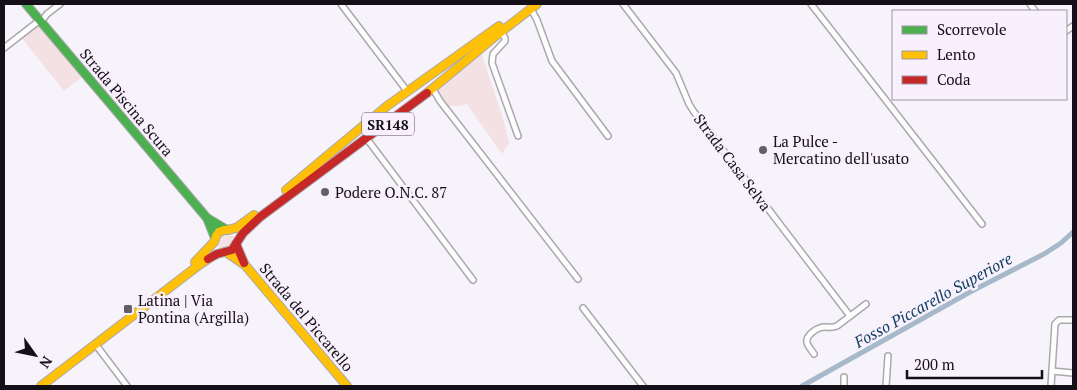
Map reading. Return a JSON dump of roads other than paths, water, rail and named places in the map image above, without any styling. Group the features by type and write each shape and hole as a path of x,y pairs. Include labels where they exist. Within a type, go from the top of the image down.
{"main road":[{"name":"Strada Piscina Scura","path":"26,4 207,218 228,230"},
{"name":"SR148","path":"34,386 195,262 215,240 219,232 244,223 407,91 533,5"},
{"name":"SR148","path":"42,386 196,267 211,257 232,250 236,242 260,217 433,89 533,5"},
{"name":"Strada Piscina Scura","path":"207,218 215,240"},
{"path":"228,230 234,234 236,242"},
{"path":"215,240 217,248 224,252"},
{"name":"Strada del Piccarello","path":"236,242 245,265"},
{"name":"Strada del Piccarello","path":"224,252 245,265 347,386"}],"street":[{"path":"4,48 60,4"},
{"path":"341,4 407,91"},
{"name":"Strada Casa Selva","path":"623,4 676,73 694,112 850,316"},
{"path":"811,4 982,224"},
{"path":"533,5 552,61 608,136"},
{"path":"501,32 505,41 493,54 492,63 518,136"},
{"path":"433,89 440,101 578,279"},
{"path":"367,139 473,280"},
{"path":"814,354 807,343 808,336 820,328 836,327 866,304"},
{"path":"582,308 643,386"},
{"path":"1051,386 1055,326 1058,320 1061,319 1073,320"},
{"path":"96,345 127,386"},
{"path":"886,386 888,356"},
{"path":"1052,371 1073,373"},
{"path":"844,376 844,386"}],"waterway":[{"name":"Fosso Piccarello Superiore","path":"802,386 970,292 1044,254 1061,243 1073,232"}],"place":[{"name":"La Pulce - Mercatino dell'usato","path":"763,150"},
{"name":"Podere O.N.C. 87","path":"325,192"},
{"name":"Latina | Via Pontina (Argilla)","path":"128,309"}]}
